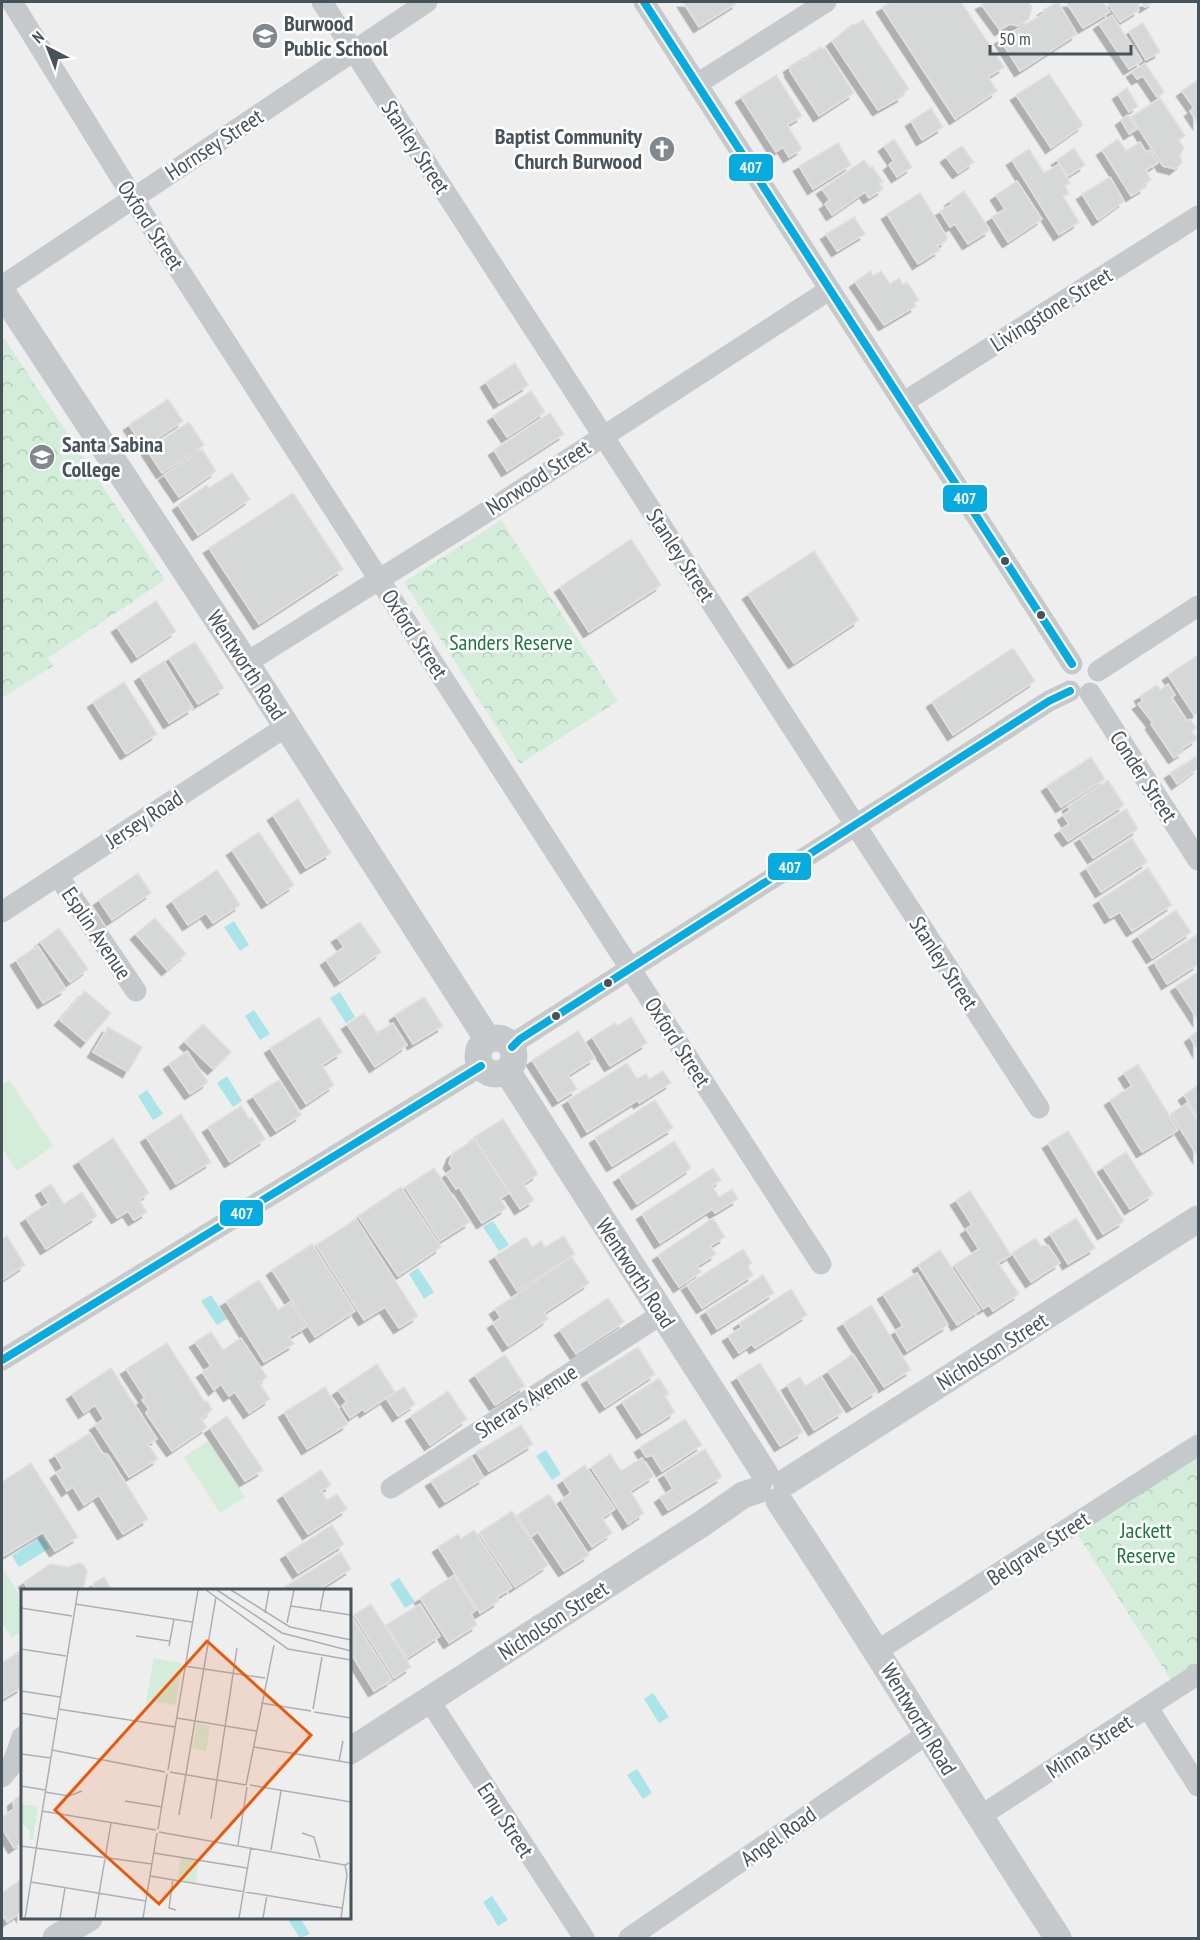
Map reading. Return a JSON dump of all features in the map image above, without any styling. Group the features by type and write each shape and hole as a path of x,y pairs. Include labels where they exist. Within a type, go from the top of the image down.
{"street":[{"name":"Oxford Street","path":"12,2 133,198 821,1264"},
{"name":"Stanley Street","path":"322,2 1039,1108"},
{"name":"Hornsey Street","path":"2,285 427,2"},
{"path":"644,2 1072,664"},
{"path":"697,84 825,2"},
{"name":"Livingstone Street","path":"904,402 1198,216"},
{"name":"Norwood Street","path":"246,663 829,290"},
{"name":"Wentworth Road","path":"2,292 502,1052 662,1314 979,1817 1058,1938"},
{"path":"1098,672 1198,606"},
{"path":"2,1360 481,1066 490,1073 502,1073 502,1052 520,1039 855,827 1048,701 1080,692 1098,684 1098,672 1087,662 1072,664 1065,677 1066,684 1080,692"},
{"name":"Conder Street","path":"1080,692 1198,860"},
{"name":"Jersey Road","path":"2,912 286,726"},
{"name":"Esplin Avenue","path":"58,876 136,991"},
{"name":"Nicholson Street","path":"351,1750 743,1495 772,1487 1198,1219"},
{"name":"Sherars Avenue","path":"390,1488 662,1314"},
{"name":"Belgrave Street","path":"877,1652 1198,1444"},
{"name":"Minna Street","path":"979,1817 1198,1674"},
{"name":"Emu Street","path":"429,1700 584,1938"},
{"path":"1148,1708 1198,1786"},
{"name":"Angel Road","path":"629,1938 927,1734"},
{"path":"2,1777 12,1765 21,1740"},
{"path":"56,1938 86,1919"}],"green space":[{"name":"Santa Sabina College","path":"2,335 165,580 48,658 53,666 2,698"},
{"name":"Sanders Reserve","path":"501,520 618,701 520,764 404,582"},
{"path":"9,1080 53,1146 17,1171 2,1148 2,1085"},
{"path":"208,1441 245,1497 220,1513 184,1457"},
{"name":"Jackett Reserve","path":"1198,1445 1198,1674 1176,1688 1072,1526"},
{"path":"2,1567 21,1597 21,1632 12,1638 2,1623"}],"water":[{"path":"234,921 249,945 240,951 224,927"},
{"path":"340,992 355,1017 346,1023 330,998"},
{"path":"254,1010 270,1034 260,1040 245,1016"},
{"path":"227,1076 242,1101 233,1107 217,1083"},
{"path":"147,1090 163,1114 153,1120 138,1096"},
{"path":"493,1221 509,1245 499,1251 483,1227"},
{"path":"418,1268 434,1292 424,1299 409,1274"},
{"path":"211,1295 227,1319 217,1325 201,1301"},
{"path":"546,1450 561,1474 552,1480 536,1456"},
{"path":"42,1536 50,1548 19,1567 12,1556"},
{"path":"399,1578 415,1602 405,1608 390,1584"},
{"path":"653,1693 669,1717 659,1723 644,1699"},
{"path":"637,1769 652,1793 643,1799 627,1775"},
{"path":"492,1896 508,1920 498,1926 483,1902"},
{"path":"288,1919 301,1919 310,1934 300,1938"}],"building":[{"path":"683,2 737,2 737,3 699,27"},
{"path":"891,2 961,2 1004,67 988,77 997,91 955,119 882,7"},
{"path":"1028,2 1032,7 1029,19 1018,26 1010,24 1000,30 981,4"},
{"path":"1058,2 1077,34 1020,71 1000,39 1045,13 1043,10"},
{"path":"1066,2 1103,2 1110,12 1083,28"},
{"path":"1107,2 1142,2 1137,5 1139,10 1120,22"},
{"path":"1142,2 1153,2 1145,7"},
{"path":"1112,15 1142,61 1129,69 1099,24"},
{"path":"863,20 909,89 901,94 903,96 878,110 832,41 853,24"},
{"path":"1143,23 1160,52 1146,60 1129,31"},
{"path":"821,47 825,48 854,93 819,116 789,67 803,58 804,61 809,57 808,55"},
{"path":"1145,63 1164,92 1157,97 1143,76 1137,79 1132,72"},
{"path":"1049,74 1083,125 1051,148 1016,95"},
{"path":"776,75 802,116 787,125 802,149 789,157 783,147 776,152 741,97"},
{"path":"1198,80 1198,123 1190,111 1194,108 1182,91"},
{"path":"1127,88 1138,106 1129,112 1118,94"},
{"path":"1160,98 1185,136 1178,140 1184,148 1180,155 1182,163 1175,169 1163,166 1131,117"},
{"path":"931,108 943,127 922,140 911,121"},
{"path":"1128,115 1137,129 1129,134 1121,120"},
{"path":"894,139 912,167 897,177 889,165 894,161 884,146"},
{"path":"1118,139 1126,151 1140,142 1146,152 1150,150 1158,163 1146,170 1151,180 1131,196 1102,150"},
{"path":"838,143 851,165 813,189 799,166"},
{"path":"962,146 974,162 958,173 946,157"},
{"path":"1074,148 1085,165 1068,176 1057,160"},
{"path":"1029,149 1044,173 1059,164 1070,183 1065,186 1069,194 1063,196 1079,222 1059,235 1012,160"},
{"path":"864,160 870,168 872,166 883,182 880,184 883,189 869,198 865,192 832,215 825,204 830,200 822,189"},
{"path":"1110,177 1124,201 1098,220 1082,194"},
{"path":"1017,181 1042,219 1008,242 992,217 1005,209 996,195"},
{"path":"964,191 990,230 968,244 955,224 950,227 940,211 952,204 950,201"},
{"path":"920,193 947,237 946,241 937,246 940,250 918,264 887,214"},
{"path":"854,217 865,234 837,251 826,234"},
{"path":"870,271 873,276 881,271 890,284 899,278 903,285 907,282 919,300 914,303 916,306 884,325 855,282"},
{"path":"515,363 528,385 499,403 486,382"},
{"path":"531,391 545,412 507,437 493,416"},
{"path":"168,399 183,421 144,447 129,425"},
{"path":"550,413 564,434 507,471 494,450"},
{"path":"189,422 204,445 162,473 147,450"},
{"path":"202,449 216,471 179,497 164,475"},
{"path":"232,473 250,499 198,535 178,505 207,485 209,488"},
{"path":"293,493 343,569 259,624 209,548"},
{"path":"631,539 661,585 589,632 560,587"},
{"path":"814,551 859,620 794,663 748,594"},
{"path":"156,601 176,631 137,657 117,627"},
{"path":"195,642 224,688 198,704 169,658"},
{"path":"1013,648 1035,681 953,735 932,702"},
{"path":"1198,655 1198,712 1194,715 1168,675"},
{"path":"164,661 193,708 169,723 140,676"},
{"path":"124,682 157,734 126,754 93,702"},
{"path":"1168,684 1175,695 1171,698 1187,721 1190,719 1196,728 1192,731 1197,739 1182,749 1183,752 1174,758 1151,724 1153,723 1138,704 1143,701 1140,696 1157,685 1160,690"},
{"path":"1197,756 1198,768 1177,784 1170,773"},
{"path":"1091,757 1105,779 1061,807 1047,786"},
{"path":"1108,780 1124,805 1068,841 1060,830 1069,824 1063,815 1070,810 1068,806"},
{"path":"298,799 331,853 306,868 273,815"},
{"path":"1126,809 1138,829 1093,858 1080,838"},
{"path":"259,832 294,885 267,903 232,850"},
{"path":"1132,838 1147,862 1101,892 1086,868"},
{"path":"1148,868 1172,905 1132,931 1120,912 1110,918 1099,900"},
{"path":"217,870 240,905 213,923 206,913 188,925 172,901"},
{"path":"138,873 151,893 112,920 99,900"},
{"path":"1176,910 1191,932 1152,958 1138,936"},
{"path":"155,918 186,954 167,970 136,934"},
{"path":"360,922 381,952 340,981 326,960 344,947 337,937"},
{"path":"59,928 88,969 70,982 40,942"},
{"path":"1198,934 1198,964 1167,984 1154,962"},
{"path":"38,946 66,989 43,1003 16,960"},
{"path":"1198,972 1198,1020 1176,986"},
{"path":"85,991 111,1013 86,1042 60,1020"},
{"path":"424,997 443,1026 413,1044 395,1015"},
{"path":"364,1013 377,1033 393,1023 407,1045 375,1067 347,1024"},
{"path":"319,1017 342,1052 322,1065 334,1085 306,1104 270,1048"},
{"path":"631,1017 647,1043 610,1066 592,1037 615,1023 617,1026"},
{"path":"203,1024 231,1052 213,1069 185,1042"},
{"path":"108,1027 142,1047 128,1072 93,1052"},
{"path":"578,1031 595,1058 568,1075 577,1089 558,1101 532,1060"},
{"path":"1198,1031 1198,1051 1190,1037"},
{"path":"187,1051 208,1082 190,1094 169,1064"},
{"path":"627,1063 637,1079 646,1074 649,1079 663,1071 671,1083 639,1103 638,1100 587,1132 568,1100"},
{"path":"1138,1064 1178,1130 1142,1152 1110,1100 1132,1086 1124,1073"},
{"path":"279,1080 301,1115 276,1131 253,1096"},
{"path":"1198,1085 1198,1118 1184,1095"},
{"path":"655,1100 673,1128 612,1166 595,1138"},
{"path":"1187,1103 1198,1122 1198,1157 1171,1114"},
{"path":"241,1106 249,1119 252,1118 265,1139 230,1162 208,1127"},
{"path":"181,1114 211,1162 176,1184 146,1137"},
{"path":"503,1119 538,1174 523,1184 534,1200 520,1209 474,1137"},
{"path":"1068,1131 1124,1221 1103,1234 1048,1143"},
{"path":"113,1138 149,1193 139,1200 147,1212 134,1220 128,1211 117,1218 79,1161"},
{"path":"475,1139 509,1193 500,1199 506,1208 482,1223 459,1187 456,1189 446,1174 453,1169 449,1163 453,1153"},
{"path":"674,1141 691,1168 637,1204 619,1177"},
{"path":"1126,1152 1153,1194 1130,1209 1103,1167"},
{"path":"434,1168 470,1222 440,1241 405,1187"},
{"path":"713,1168 721,1180 712,1186 719,1197 732,1189 738,1199 715,1213 712,1209 660,1243 642,1214"},
{"path":"51,1184 64,1204 82,1192 97,1216 46,1249 26,1218 49,1203 41,1190"},
{"path":"401,1187 441,1247 398,1276 358,1216"},
{"path":"970,1191 1011,1255 998,1263 1019,1294 993,1311 989,1305 983,1309 954,1265 979,1249 966,1229 972,1225 956,1200"},
{"path":"713,1218 725,1237 710,1246 716,1254 697,1266 701,1272 679,1287 658,1255"},
{"path":"1076,1218 1095,1248 1068,1264 1050,1234"},
{"path":"356,1219 418,1316 399,1328 385,1307 364,1320 316,1245"},
{"path":"7,1236 25,1265 2,1280 2,1239"},
{"path":"564,1236 575,1254 517,1291 495,1256 526,1237 532,1247 541,1241 545,1247"},
{"path":"1035,1238 1041,1246 1048,1245 1060,1263 1031,1282 1012,1253"},
{"path":"312,1244 355,1311 315,1337 272,1270"},
{"path":"743,1249 752,1263 748,1266 753,1275 702,1308 687,1285"},
{"path":"940,1250 980,1310 957,1325 918,1265"},
{"path":"572,1257 589,1283 544,1313 548,1319 508,1346 493,1323 501,1318 495,1309"},
{"path":"917,1273 948,1325 907,1351 895,1331 903,1326 883,1294"},
{"path":"763,1275 774,1293 717,1329 706,1311"},
{"path":"259,1280 278,1310 290,1302 306,1327 289,1337 294,1344 264,1362 226,1301"},
{"path":"791,1289 807,1315 755,1348 752,1344 739,1353 728,1336 742,1327 739,1323"},
{"path":"608,1298 624,1322 576,1354 560,1330"},
{"path":"871,1305 911,1370 884,1387 843,1323"},
{"path":"211,1332 223,1350 241,1338 267,1377 259,1383 270,1399 249,1413 235,1392 229,1396 221,1384 214,1390 202,1372 211,1366 195,1342"},
{"path":"167,1343 212,1410 201,1419 207,1427 172,1451 146,1413 149,1409 142,1400 145,1398 126,1369"},
{"path":"638,1347 655,1374 605,1407 587,1379"},
{"path":"853,1354 877,1391 852,1407 828,1371"},
{"path":"505,1355 525,1386 495,1405 475,1375"},
{"path":"760,1363 803,1432 780,1446 737,1377"},
{"path":"377,1364 395,1392 365,1412 363,1409 350,1418 342,1406 347,1402 338,1390"},
{"path":"111,1368 157,1439 148,1444 158,1459 129,1477 95,1425 104,1419 95,1405 84,1413 72,1394"},
{"path":"821,1376 843,1412 814,1430 787,1385 800,1377 805,1386"},
{"path":"659,1378 669,1394 665,1396 675,1412 642,1433 622,1402"},
{"path":"325,1387 348,1424 307,1449 284,1412"},
{"path":"404,1387 415,1404 398,1416 386,1398"},
{"path":"448,1391 467,1419 430,1445 411,1416"},
{"path":"227,1416 263,1470 245,1481 210,1428"},
{"path":"685,1419 702,1445 662,1471 652,1455 646,1457 640,1447"},
{"path":"521,1425 533,1444 489,1471 476,1452"},
{"path":"90,1433 102,1453 108,1455 148,1519 123,1534 99,1495 84,1505 73,1487 67,1491 56,1473 63,1468 55,1455"},
{"path":"705,1449 722,1477 668,1510 660,1497 673,1489 664,1474"},
{"path":"610,1454 621,1471 642,1458 654,1476 630,1491 644,1513 628,1524 591,1467"},
{"path":"471,1456 484,1478 445,1502 431,1481"},
{"path":"31,1463 78,1537 55,1551 43,1532 4,1556 2,1552 2,1482"},
{"path":"585,1465 615,1509 602,1518 612,1533 592,1547 561,1500 571,1493 563,1480"},
{"path":"321,1470 331,1485 321,1491 327,1500 337,1494 347,1509 308,1534 283,1495"},
{"path":"549,1494 589,1555 564,1571 538,1532 531,1537 517,1515"},
{"path":"512,1511 548,1565 515,1587 479,1533"},
{"path":"332,1525 344,1544 298,1573 286,1554"},
{"path":"474,1530 512,1588 497,1597 499,1601 480,1613 438,1547 458,1534 461,1539"},
{"path":"341,1552 351,1569 320,1589 283,1588"},
{"path":"79,1563 84,1565 87,1571 83,1589 28,1589 24,1582 50,1564 68,1567"},
{"path":"454,1575 476,1610 471,1614 477,1625 449,1643 420,1598"},
{"path":"104,1577 111,1589 92,1589 94,1583"},
{"path":"371,1604 411,1667 394,1678 354,1615"},
{"path":"420,1604 440,1636 407,1658 386,1625"},
{"path":"351,1618 392,1680 374,1691 351,1654"},
{"path":"21,1651 21,1688 2,1699 2,1663"},
{"path":"21,1795 21,1843 14,1848 2,1828 2,1817 14,1809 13,1801"},
{"path":"21,1880 21,1914 7,1922 2,1914 2,1893"}],"transit line":[{"name":"407","path":"644,2 1072,664"},
{"name":"407","path":"512,1047 520,1039 1049,701 1070,691"},
{"name":"407","path":"2,1360 481,1066"}],"place":[{"name":"Burwood Public School","path":"265,36"},
{"name":"Baptist Community Church Burwood","path":"662,149"},
{"name":"Santa Sabina College","path":"42,457"}]}
